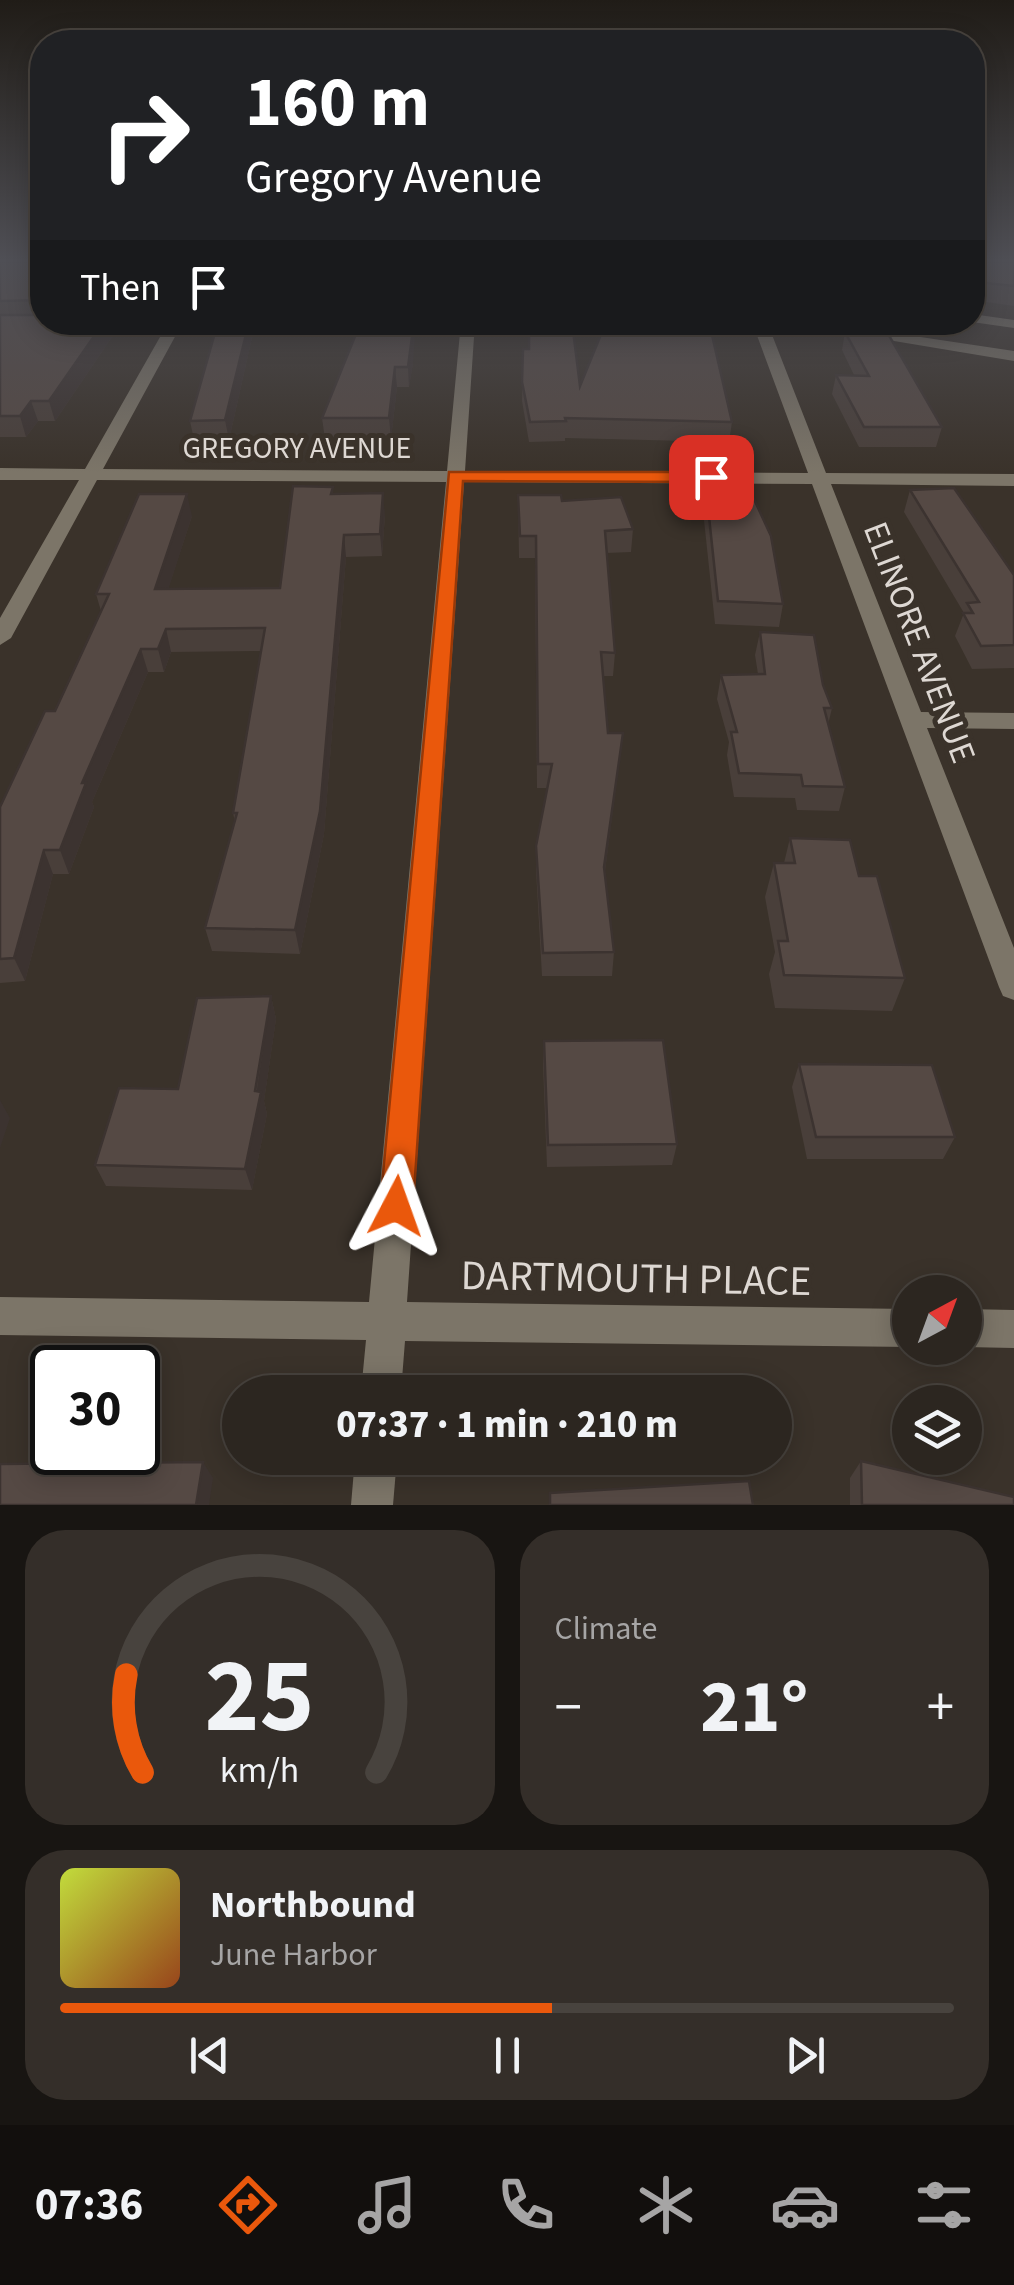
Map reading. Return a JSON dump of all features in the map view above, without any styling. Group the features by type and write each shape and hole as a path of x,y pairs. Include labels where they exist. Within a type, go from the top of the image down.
{"street":[{"path":"0,638 169,335"},
{"path":"382,1375 467,335"},
{"name":"ELINORE AVENUE","path":"764,335 1014,987"},
{"path":"874,335 1014,356"},
{"name":"GREGORY AVENUE","path":"0,474 1014,480"},
{"path":"913,720 1014,722"},
{"name":"DARTMOUTH PLACE","path":"0,1316 892,1328"},
{"path":"982,1328 1014,1329"},
{"path":"372,1505 375,1475"}],"building":[{"path":"0,332 95,335 49,401 31,401 20,416 0,416"},
{"path":"214,335 246,335 225,420 190,421"},
{"path":"356,335 412,335 408,367 395,367 389,418 322,418"},
{"path":"529,335 574,335 580,386 601,335 712,335 732,422 565,418 566,421 530,422 522,382 523,349 529,349"},
{"path":"847,335 889,335 942,427 864,427 836,375 869,376"},
{"path":"293,486 333,487 331,494 383,493 380,534 344,535 320,811 295,930 205,928 237,813 233,813 265,628 166,629 158,649 141,649 82,783 86,783 60,850 44,850 14,958 0,959 0,807 45,711 55,711 109,594 96,594 139,494 187,494 155,589 280,588"},
{"path":"954,488 1014,575 1014,645 981,646 963,613 973,613 967,603 979,602 910,490"},
{"path":"518,495 561,495 562,501 621,497 633,529 605,531 615,653 601,652 608,733 623,733 604,867 614,952 543,953 536,846 552,764 538,764 536,536 520,536"},
{"path":"753,497 771,536 783,604 718,601 707,498"},
{"path":"760,632 814,635 823,685 832,708 824,708 845,787 803,786 801,775 739,773 731,732 737,732 721,675 765,674"},
{"path":"790,838 850,840 859,876 877,876 905,978 784,975 778,941 788,941 774,863 795,863"},
{"path":"271,996 255,1091 261,1092 245,1169 95,1165 119,1088 178,1089 197,998"},
{"path":"663,1040 677,1144 548,1145 544,1041"},
{"path":"799,1064 932,1065 955,1137 816,1137"},
{"path":"861,1461 892,1468 892,1475 920,1475 1014,1497 1014,1505 862,1505"},
{"path":"160,1462 203,1462 196,1505 0,1505 0,1464 30,1464 30,1475 160,1475"},
{"path":"749,1481 753,1505 550,1505 550,1493"}],"route":[{"path":"396,1206 455,476 711,477"}]}
